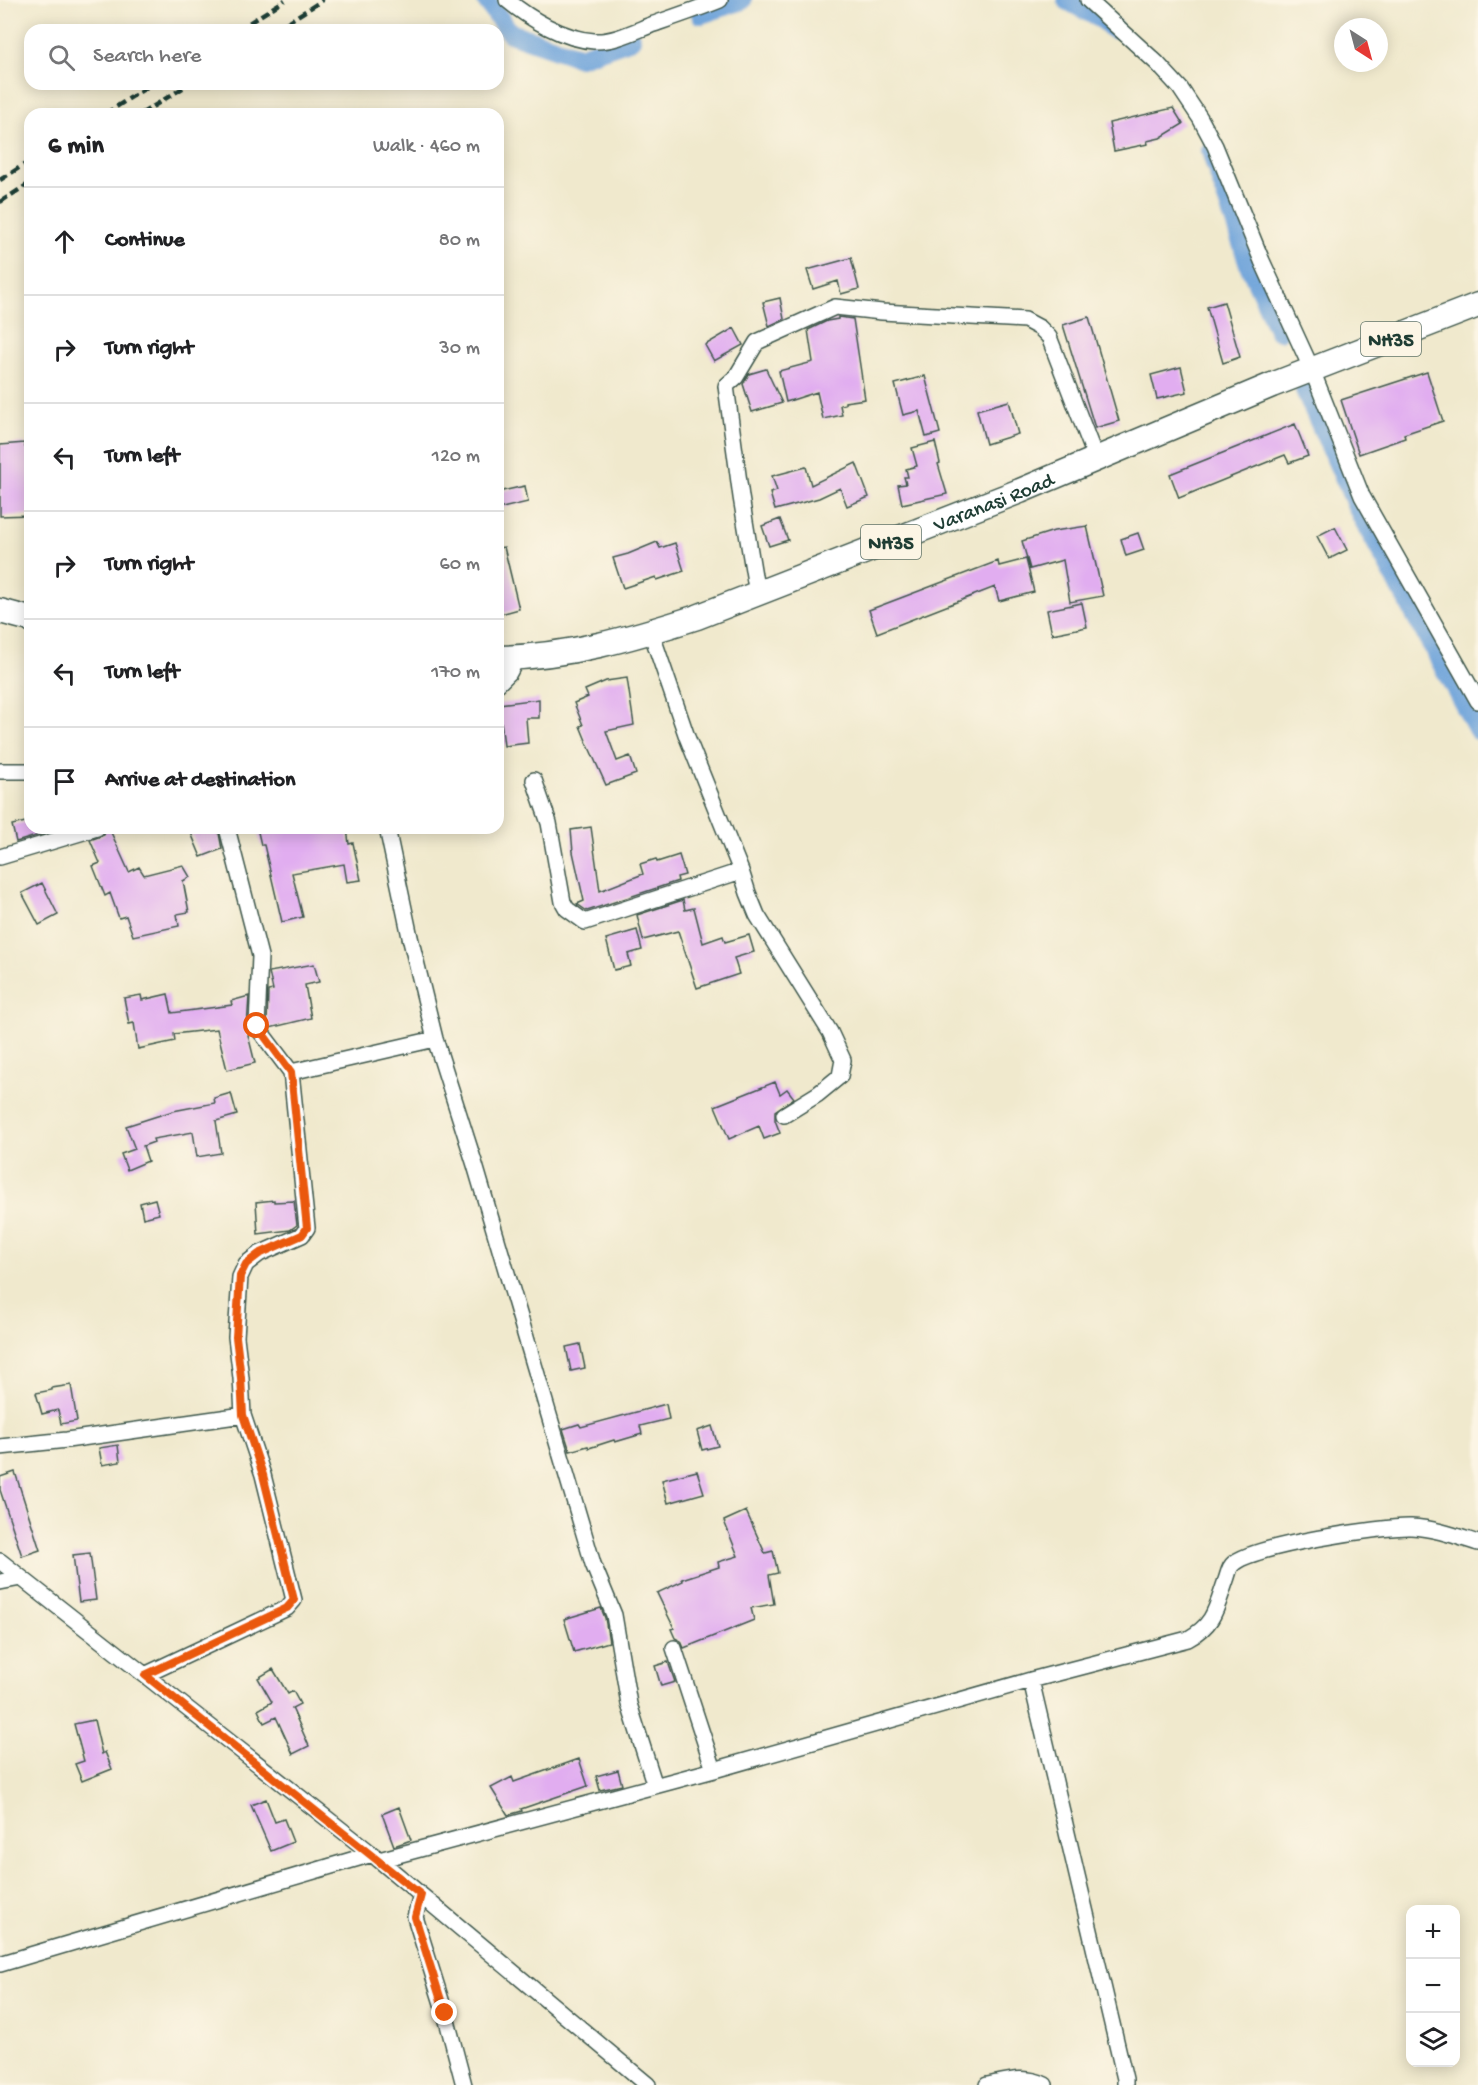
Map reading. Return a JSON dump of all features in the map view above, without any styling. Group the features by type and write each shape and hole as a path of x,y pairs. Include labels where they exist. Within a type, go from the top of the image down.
{"highway":[{"name":"Varanasi Road","path":"507,658 574,651 651,632 757,594 1020,491 1272,386 1478,305"},
{"path":"0,611 24,617"}],"street":[{"path":"507,0 533,18 553,28 572,36 594,41 622,36 720,0"},
{"path":"1088,0 1157,63 1180,88 1200,118 1215,146 1362,496 1478,701"},
{"path":"757,594 726,386 736,377 757,342 835,307 1025,320 1040,328 1049,337 1095,459"},
{"path":"651,632 687,737 757,915 830,1032 843,1060 840,1076 818,1094 784,1114"},
{"path":"504,678 509,673 507,658"},
{"path":"0,771 24,771"},
{"path":"534,780 549,823 563,902 567,909 585,922 741,871"},
{"path":"0,857 77,834"},
{"path":"145,1675 287,1608 294,1600 263,1475 243,1415 236,1337 240,1276 246,1264 252,1258 302,1235 307,1228 291,1072 257,1026 260,956 229,834"},
{"path":"388,834 435,1039 475,1165 593,1564 614,1615 629,1704 655,1786"},
{"path":"291,1072 435,1039"},
{"path":"0,1447 67,1440 243,1415"},
{"path":"0,1964 375,1857 655,1786 1031,1680 1188,1639 1202,1631 1210,1621 1231,1564 1250,1553 1356,1531 1411,1527 1478,1543"},
{"path":"0,1561 375,1857 648,2085"},
{"path":"0,1582 21,1578"},
{"path":"675,1648 714,1770"},
{"path":"1031,1680 1125,2085"},
{"path":"421,1895 415,1917 445,2013 464,2085"},
{"path":"987,2085 1020,2078 1032,2079 1045,2085"}],"building":[{"path":"1173,108 1183,124 1160,138 1147,141 1148,144 1114,151 1109,123"},
{"path":"851,258 859,289 841,294 838,281 813,289 807,270"},
{"path":"780,298 784,319 769,326 763,302"},
{"path":"1224,302 1240,357 1223,363 1207,307"},
{"path":"838,317 853,319 865,399 845,402 840,405 842,415 823,419 817,392 786,402 779,371 813,362 808,330 827,321 838,319"},
{"path":"1089,317 1119,421 1095,428 1063,325"},
{"path":"734,328 743,345 714,361 705,345"},
{"path":"1181,367 1187,392 1157,399 1151,375"},
{"path":"766,369 782,403 752,412 743,384 749,374"},
{"path":"1427,372 1443,421 1404,434 1405,438 1359,454 1341,400"},
{"path":"925,376 940,433 926,437 919,411 903,415 895,384"},
{"path":"1009,401 1018,434 986,444 977,410"},
{"path":"1295,424 1308,456 1289,463 1285,455 1179,498 1170,474"},
{"path":"935,442 940,463 938,464 947,494 902,504 898,485 906,484 904,477 908,477 906,469 917,466 912,448"},
{"path":"24,443 24,515 0,516 0,445"},
{"path":"856,463 869,497 847,506 840,488 819,498 775,510 770,493 777,491 772,476 806,467 811,485"},
{"path":"525,486 528,502 504,508 504,491"},
{"path":"780,519 788,540 769,546 762,526"},
{"path":"1087,526 1103,596 1070,602 1063,560 1030,569 1022,541 1054,531"},
{"path":"1335,527 1347,550 1329,559 1317,536"},
{"path":"1138,533 1144,550 1126,556 1121,539"},
{"path":"657,542 660,548 675,543 684,571 623,588 613,558"},
{"path":"504,547 519,609 504,613"},
{"path":"1026,559 1034,592 999,601 995,587 877,633 869,610 998,561 999,566"},
{"path":"1082,603 1087,627 1052,634 1047,610"},
{"path":"627,678 634,725 606,731 617,761 630,756 636,774 606,785 580,726 583,725 574,703 588,697 585,690 606,681"},
{"path":"539,699 539,718 526,718 528,743 504,746 504,703"},
{"path":"24,822 24,834 43,834 16,842 12,825"},
{"path":"591,827 600,891 643,874 640,864 656,859 657,862 679,855 685,875 677,877 678,881 587,911 577,904 584,901 573,852 571,830"},
{"path":"112,834 129,872 139,867 144,875 183,865 190,877 183,881 189,912 177,914 179,926 133,936 126,916 119,918 110,893 105,896 93,866 100,863 90,840"},
{"path":"191,834 219,834 222,849 201,857"},
{"path":"258,834 348,834 349,844 353,843 361,880 347,882 344,864 292,873 303,917 282,922 264,845 261,845"},
{"path":"42,883 58,915 39,925 22,893"},
{"path":"683,900 685,910 694,908 703,943 723,936 725,942 749,935 754,952 734,958 739,974 697,988 678,931 643,940 637,915"},
{"path":"637,930 642,950 628,954 631,966 614,970 606,939"},
{"path":"314,964 319,982 305,985 311,1018 270,1028 267,1024 268,991 273,990 269,972"},
{"path":"168,994 172,1013 232,1005 231,1001 249,996 247,1027 255,1063 227,1070 217,1029 174,1034 175,1041 138,1049 134,1023 129,1024 124,998 141,995 142,1000"},
{"path":"775,1082 780,1094 787,1089 794,1098 775,1111 775,1120 780,1133 764,1139 759,1126 729,1139 715,1106"},
{"path":"231,1093 237,1115 216,1121 221,1153 197,1157 193,1132 153,1139 154,1142 143,1146 148,1161 127,1170 121,1154 135,1149 126,1126 173,1111 215,1103 214,1098"},
{"path":"155,1199 159,1214 143,1218 140,1203"},
{"path":"274,1200 274,1202 294,1201 297,1225 290,1230 258,1234 256,1202"},
{"path":"580,1344 585,1368 571,1371 566,1347"},
{"path":"71,1385 77,1421 61,1424 58,1410 42,1414 36,1393"},
{"path":"666,1404 669,1419 640,1426 642,1434 570,1451 563,1429 579,1424 581,1427"},
{"path":"712,1426 718,1446 702,1450 697,1431"},
{"path":"118,1445 120,1462 102,1465 99,1448"},
{"path":"697,1471 704,1493 668,1503 662,1480"},
{"path":"15,1472 40,1550 22,1556 0,1490 0,1477"},
{"path":"746,1511 765,1553 773,1551 778,1573 769,1575 774,1604 751,1608 754,1620 684,1648 681,1641 675,1638 671,1629 674,1628 657,1593 683,1581 682,1579 719,1567 718,1562 738,1556 724,1521"},
{"path":"90,1553 96,1600 79,1602 73,1555"},
{"path":"601,1608 609,1642 574,1652 564,1619"},
{"path":"668,1662 675,1682 661,1686 655,1666"},
{"path":"273,1669 288,1694 293,1691 300,1704 292,1708 309,1746 293,1754 276,1717 264,1723 258,1710 272,1702 258,1678"},
{"path":"94,1720 102,1754 105,1752 112,1769 82,1781 75,1764 84,1761 74,1724"},
{"path":"579,1759 588,1786 521,1809 522,1811 508,1815 491,1788 512,1777 514,1782"},
{"path":"618,1770 622,1785 600,1790 596,1776"},
{"path":"266,1799 275,1822 284,1819 293,1842 271,1851 251,1805"},
{"path":"399,1807 411,1840 394,1846 382,1814"}],"waterway":[{"path":"486,0 503,24"},
{"path":"701,14 742,0"},
{"path":"1067,0 1105,21 1113,29"},
{"path":"504,25 510,33 580,57 631,39"},
{"path":"1211,151 1250,267 1279,331"},
{"path":"1305,390 1361,515 1478,730"}],"railway":[{"path":"247,24 285,0"},
{"path":"285,24 323,0"},
{"path":"114,108 143,90"},
{"path":"151,108 179,90"},
{"path":"0,180 24,165"},
{"path":"0,202 24,187"}],"route":[{"path":"257,1026 291,1072 307,1228 302,1235 259,1254 246,1264 240,1276 236,1337 243,1415 263,1475 294,1600 287,1608 145,1675 421,1895 415,1917 445,2013"}]}
